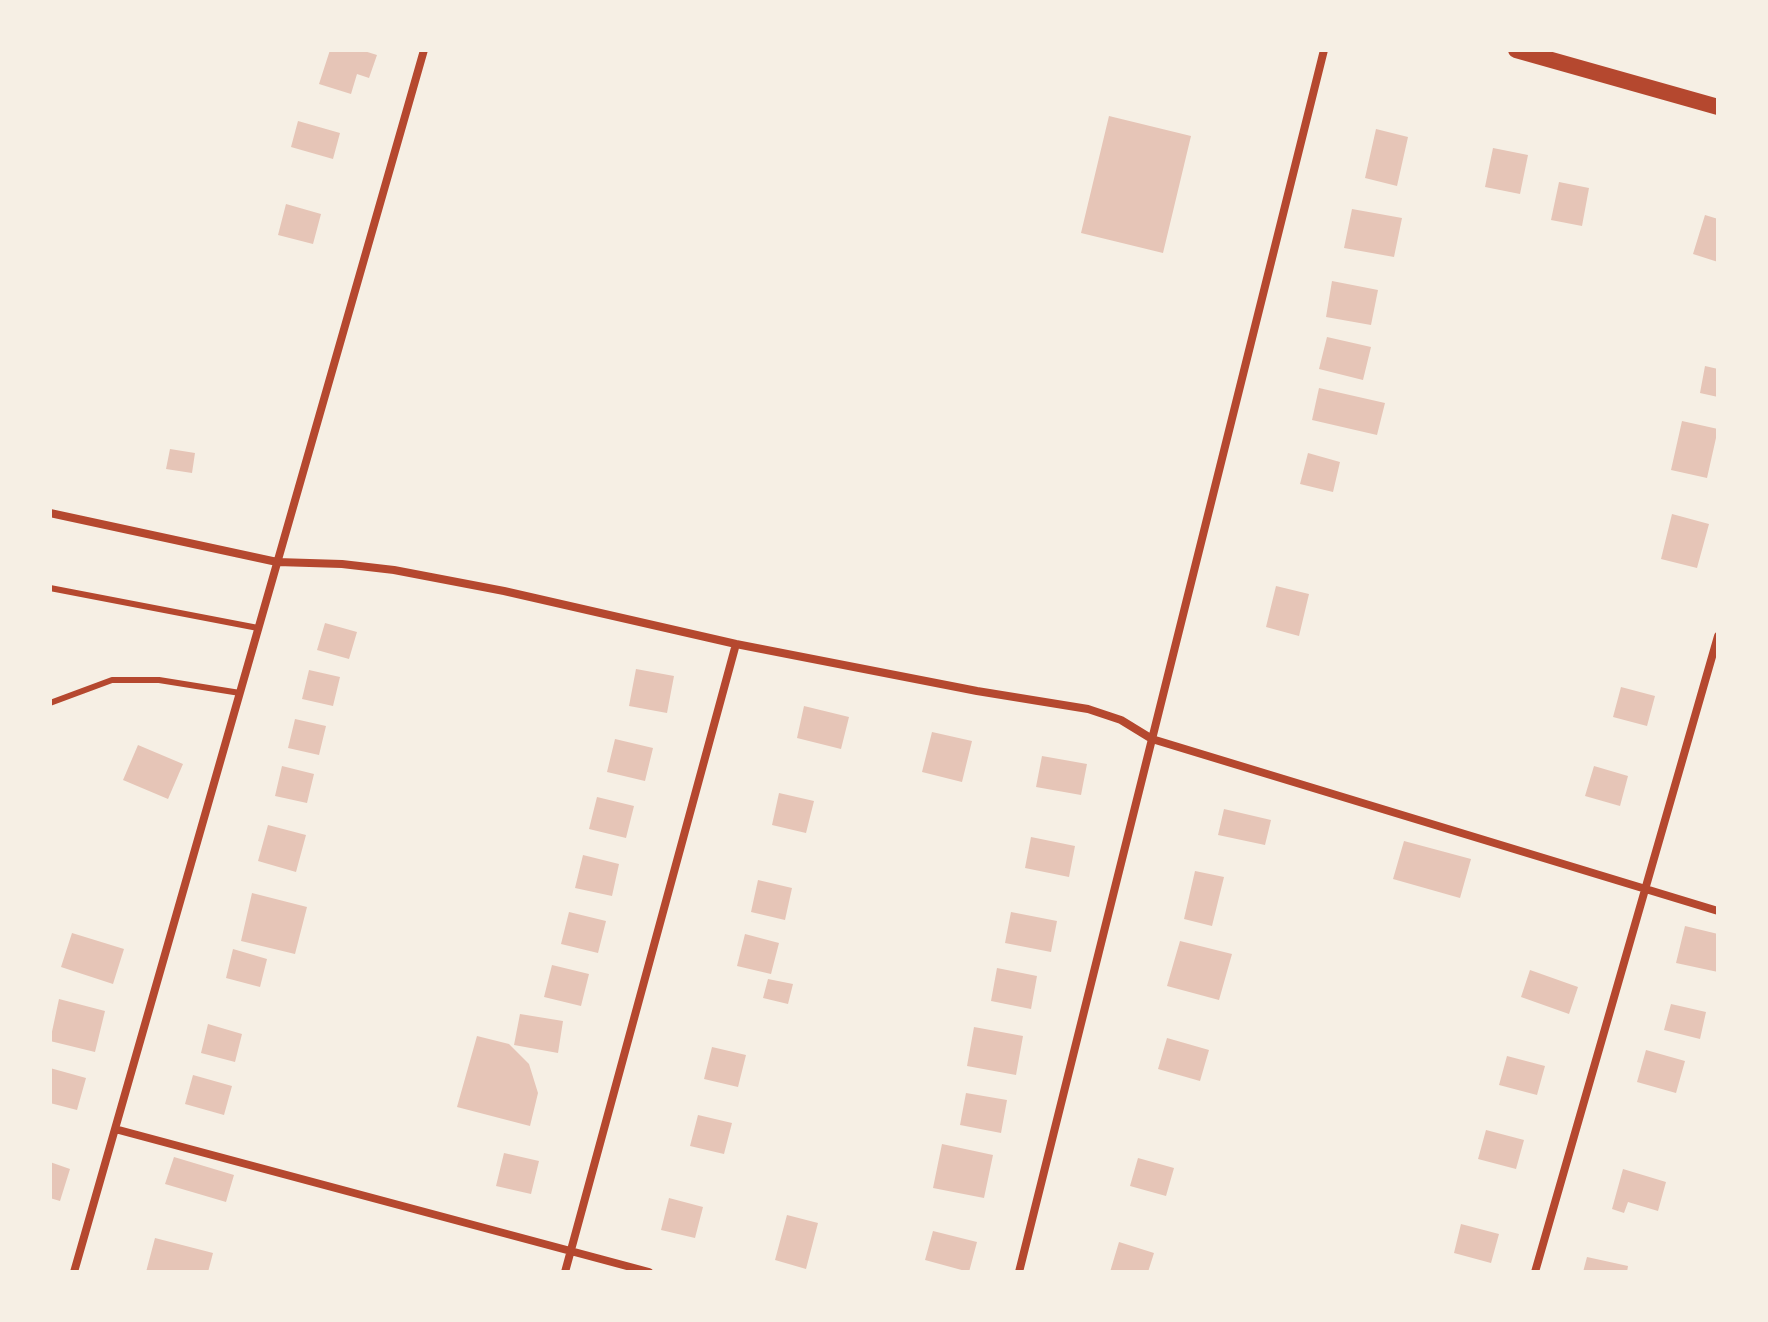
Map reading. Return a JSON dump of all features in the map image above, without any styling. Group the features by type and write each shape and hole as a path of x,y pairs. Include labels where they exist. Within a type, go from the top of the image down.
{"main road":[{"path":"1516,50 1718,107"}],"street":[{"path":"74,1272 424,50"},
{"path":"1019,1272 1324,50"},
{"path":"50,513 277,562 342,564 394,570 504,591 736,644 977,691 1088,709 1121,720 1152,739 1718,911"},
{"path":"1535,1272 1718,636"},
{"path":"565,1272 736,644"},
{"path":"115,1129 649,1272"}],"lane":[{"path":"50,588 258,628"},
{"path":"50,703 112,680 159,680 240,693"}],"building":[{"path":"330,50 361,50 377,55 369,78 357,74 351,94 319,84"},
{"path":"1109,116 1191,136 1163,253 1081,233"},
{"path":"298,121 340,133 333,159 291,147"},
{"path":"1376,129 1408,137 1397,186 1365,178"},
{"path":"1493,148 1528,155 1520,194 1485,187"},
{"path":"1559,182 1589,188 1582,226 1551,220"},
{"path":"286,204 321,214 313,244 278,235"},
{"path":"1352,209 1402,218 1394,257 1344,248"},
{"path":"1705,215 1718,219 1718,262 1693,254"},
{"path":"1332,281 1378,290 1371,325 1326,317"},
{"path":"1327,337 1371,347 1363,380 1319,369"},
{"path":"1705,366 1718,369 1718,397 1700,393"},
{"path":"1319,388 1385,403 1377,435 1312,420"},
{"path":"1682,421 1718,429 1707,478 1671,470"},
{"path":"170,449 195,453 192,473 166,469"},
{"path":"1308,453 1340,462 1333,492 1300,484"},
{"path":"1672,514 1709,524 1697,568 1661,559"},
{"path":"1276,586 1309,594 1299,636 1266,627"},
{"path":"325,623 357,632 349,659 317,650"},
{"path":"636,669 674,676 667,713 629,706"},
{"path":"309,670 340,677 333,706 302,699"},
{"path":"1621,687 1655,696 1647,726 1613,717"},
{"path":"804,706 849,717 841,749 797,738"},
{"path":"295,719 326,726 319,755 288,748"},
{"path":"932,732 972,741 962,782 922,772"},
{"path":"615,739 653,748 645,781 607,772"},
{"path":"138,745 183,764 168,799 123,780"},
{"path":"1042,756 1087,764 1081,795 1036,787"},
{"path":"282,766 314,774 307,803 275,796"},
{"path":"1594,766 1628,776 1620,806 1585,796"},
{"path":"779,793 814,801 806,833 772,825"},
{"path":"597,797 634,806 626,838 589,829"},
{"path":"1224,809 1271,820 1265,845 1218,835"},
{"path":"268,825 306,835 296,872 258,861"},
{"path":"1031,837 1075,846 1069,877 1025,868"},
{"path":"1404,841 1471,859 1460,898 1393,879"},
{"path":"583,855 619,864 612,896 575,888"},
{"path":"1195,871 1224,877 1212,926 1184,919"},
{"path":"758,880 792,888 785,920 751,912"},
{"path":"252,893 307,907 295,954 241,941"},
{"path":"569,912 606,921 598,953 561,944"},
{"path":"1011,912 1057,921 1051,952 1005,943"},
{"path":"1685,926 1718,934 1718,972 1676,963"},
{"path":"72,933 124,949 113,984 61,967"},
{"path":"745,934 779,943 771,974 737,966"},
{"path":"1180,941 1232,954 1219,1000 1167,986"},
{"path":"233,949 267,959 260,987 226,978"},
{"path":"552,965 589,974 581,1006 544,997"},
{"path":"997,968 1037,976 1031,1009 991,1001"},
{"path":"1530,970 1578,987 1569,1014 1521,997"},
{"path":"768,979 793,984 788,1004 763,998"},
{"path":"59,999 105,1011 95,1052 50,1041"},
{"path":"1671,1004 1706,1012 1700,1039 1664,1030"},
{"path":"520,1014 563,1021 558,1053 514,1045"},
{"path":"208,1024 242,1034 235,1062 201,1053"},
{"path":"974,1027 1023,1036 1016,1075 967,1066"},
{"path":"477,1036 509,1044 529,1064 538,1093 530,1126 457,1107"},
{"path":"1167,1038 1209,1050 1200,1081 1158,1069"},
{"path":"712,1047 746,1055 738,1087 704,1079"},
{"path":"1646,1050 1685,1061 1676,1093 1637,1082"},
{"path":"1507,1056 1545,1066 1537,1095 1499,1085"},
{"path":"50,1068 86,1078 77,1110 50,1103"},
{"path":"193,1075 232,1086 224,1115 185,1104"},
{"path":"966,1093 1007,1100 1001,1133 960,1125"},
{"path":"698,1115 732,1123 724,1154 690,1146"},
{"path":"1486,1130 1524,1140 1516,1169 1478,1159"},
{"path":"942,1144 993,1155 984,1198 933,1188"},
{"path":"504,1153 539,1161 531,1194 496,1186"},
{"path":"174,1157 234,1175 226,1202 165,1184"},
{"path":"1138,1158 1174,1168 1166,1196 1130,1186"},
{"path":"50,1162 70,1169 60,1201 50,1198"},
{"path":"1623,1169 1666,1182 1658,1211 1628,1202 1624,1213 1612,1209"},
{"path":"669,1198 703,1207 695,1238 661,1230"},
{"path":"787,1215 818,1223 806,1269 775,1260"},
{"path":"1461,1224 1499,1234 1491,1263 1454,1253"},
{"path":"933,1231 977,1242 969,1272 925,1260"},
{"path":"155,1238 213,1253 208,1272 146,1272"},
{"path":"1119,1242 1154,1253 1148,1272 1110,1272"},
{"path":"1587,1257 1628,1266 1627,1272 1583,1272"}]}
